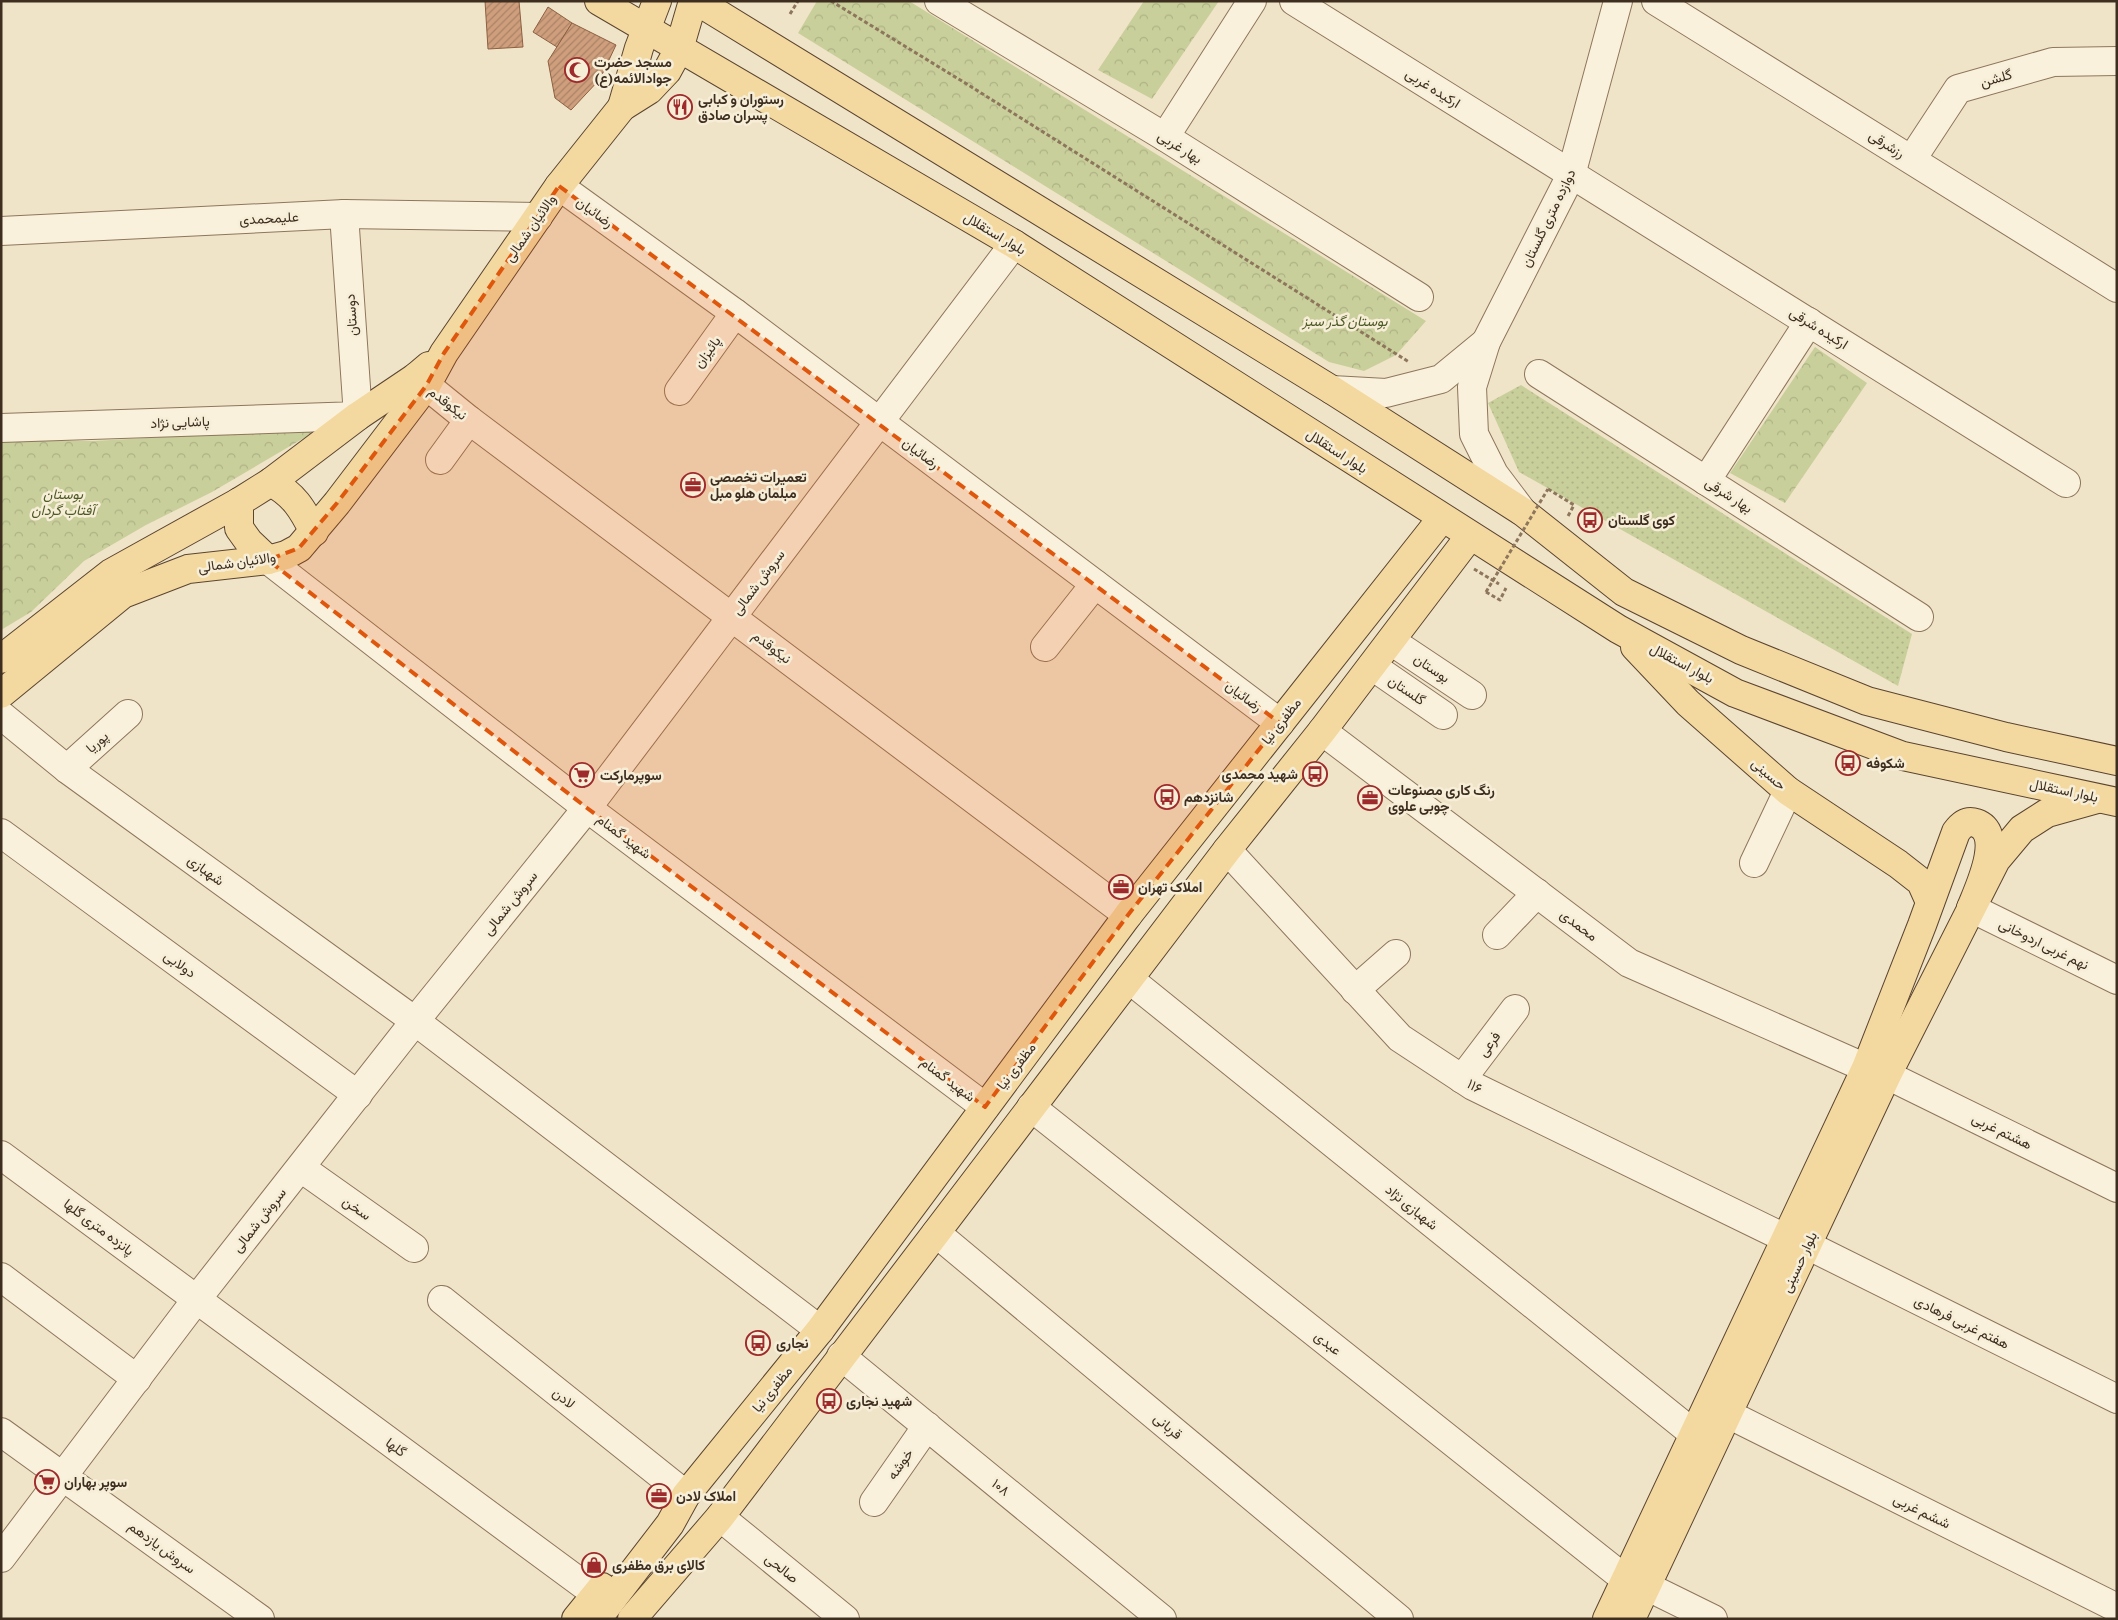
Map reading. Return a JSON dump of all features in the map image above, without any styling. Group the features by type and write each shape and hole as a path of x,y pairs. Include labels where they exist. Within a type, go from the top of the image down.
{"main road":[{"name":"بلوار استقلال","path":"600,1 1014,244 1618,629 1735,692 1903,756 2109,800"},
{"name":"والائیان شمالی","path":"622,107 639,48 658,1"},
{"name":"والائیان شمالی","path":"1,694 123,594 188,569 268,560 286,555 300,548 314,532 421,382 444,353 559,186 622,107 649,90 667,71 679,49 695,1"},
{"path":"695,1 1332,390 1523,512 1624,592 1741,650 1867,701 2006,737 2117,760"},
{"name":"والائیان شمالی","path":"1,659 111,573 239,502 271,482 358,416 421,382"},
{"path":"271,482 287,490 303,509 314,532"},
{"path":"239,502 238,528 249,542 268,560"},
{"name":"مظفری نیا","path":"576,1619 596,1606 670,1524 686,1495 820,1330 1128,915 1442,518"},
{"path":"652,1619 720,1517 841,1356 1227,850 1322,731 1470,536"},
{"path":"1398,572 1428,561 1436,569 1436,582"},
{"name":"حسینی","path":"1618,629 1688,703 1788,790 1898,864 1921,882 1930,902"},
{"path":"1903,756 1914,714"},
{"path":"1971,908 1996,860 2022,829 2047,813 2109,800"},
{"name":"بلوار حسینی","path":"1632,1619 1636,1583 1694,1434 1796,1241 1877,1071 1971,908 1989,860 1990,849 1988,838 1983,828 1976,823 1967,822 1961,825 1956,832 1930,902 1877,1071"},
{"name":"بلوار حسینی","path":"1607,1619 1636,1583 1728,1414 1796,1241"},
{"path":"632,1619 720,1517"}],"street":[{"name":"بهار غربی","path":"939,1 1165,138 1419,297"},
{"path":"1165,138 1252,1"},
{"name":"ارکیده غربی","path":"1294,1 1571,175"},
{"name":"دوازده متری گلستان","path":"1486,342 1571,175 1618,1"},
{"name":"رزشرقی","path":"1656,1 2117,288"},
{"name":"گلشن","path":"1912,160 1958,89 2054,62 2117,61"},
{"name":"ارکیده شرقی","path":"1571,175 2066,483"},
{"name":"رضائیان","path":"559,186 735,313 1280,723"},
{"name":"علیمحمدی","path":"1,231 344,214 538,217"},
{"name":"دوستان","path":"344,214 358,416"},
{"name":"سروش شمالی","path":"1,1558 196,1300 415,1021 587,808 1014,244"},
{"name":"پائیزان","path":"679,391 735,313"},
{"path":"1706,481 1809,322"},
{"path":"1332,390 1386,393 1440,379 1486,342"},
{"path":"1486,342 1472,387 1474,434 1494,474 1523,512"},
{"name":"بهار شرقی","path":"1539,374 1919,617"},
{"name":"نیکوقدم","path":"421,382 1128,915"},
{"name":"پاشایی نژاد","path":"1,428 358,416"},
{"path":"440,460 469,420"},
{"name":"شهید گمنام","path":"268,560 587,808 985,1107"},
{"path":"1045,647 1095,584"},
{"name":"بوستان","path":"1391,641 1472,695"},
{"name":"گلستان","path":"1372,666 1443,715"},
{"name":"پوریا","path":"67,770 128,714"},
{"name":"شهبازی","path":"1,715 67,770 415,1021 820,1330"},
{"name":"محمدی","path":"1322,731 1629,962 1877,1071"},
{"path":"1754,863 1788,790"},
{"name":"دولابی","path":"1,833 358,1095"},
{"name":"۱۱۶","path":"1227,850 1400,1038 1473,1086 1796,1241"},
{"path":"1496,935 1537,893"},
{"name":"نهم غربی اردوخانی","path":"1971,908 2117,980"},
{"path":"1355,990 1396,954"},
{"name":"شهبازی نژاد","path":"1129,979 1694,1434"},
{"name":"فرعی","path":"1462,1079 1515,1009"},
{"name":"هشتم غربی","path":"1877,1071 2117,1188"},
{"name":"عبدی","path":"1031,1107 1636,1583 1713,1619"},
{"name":"پانزده متری گلها","path":"1,1155 196,1300"},
{"name":"سخن","path":"300,1168 414,1248"},
{"name":"قربانی","path":"936,1233 1399,1619"},
{"name":"هفتم غربی فرهادی","path":"1796,1241 2117,1398"},
{"path":"1,1277 137,1379"},
{"name":"گلها","path":"196,1300 596,1606"},
{"name":"لادن","path":"442,1300 686,1495"},
{"name":"۱۰۸","path":"841,1356 1162,1619"},
{"name":"ششم غربی","path":"1728,1414 2117,1608"},
{"name":"خوشه","path":"874,1502 927,1426"},
{"name":"سروش یازدهم","path":"1,1432 260,1619"},
{"name":"صالحی","path":"720,1517 844,1619"}],"path":[{"path":"790,14 798,1"},
{"path":"831,1 1396,354 1440,379"},
{"path":"1498,583 1507,588 1500,600 1486,592 1548,489 1574,505"}],"highlighted area":[{"path":"559,186 1280,723 1128,915 985,1107 587,808 268,560 299,548 337,503 426,386 444,353"}],"green space":[{"name":"بوستان گذر سبز","path":"817,1 909,1 1426,321 1396,355 1364,371 1329,362 798,33"},
{"path":"1144,1 1219,1 1152,99 1098,70"},
{"path":"1815,347 1867,383 1785,503 1730,473"},
{"path":"1521,385 1912,634 1898,686 1519,472 1488,403"},
{"name":"بوستان آفتاب گردان","path":"321,428 212,492 146,525 84,561 31,612 1,630 1,441 93,441"}],"building":[{"path":"485,1 519,1 523,47 488,49"},
{"path":"548,7 572,23 557,47 533,32"},
{"name":"مسجد حضرت جوادالائمه(ع)","path":"572,23 616,45 600,79 571,110 555,98 548,61"}],"place":[{"name":"مسجد حضرت جوادالائمه(ع)","path":"577,70"},
{"name":"رستوران و کبابی پسران صادق","path":"680,107"},
{"name":"تعمیرات تخصصی مبلمان هلو مبل","path":"693,485"},
{"name":"کوی گلستان","path":"1590,520"},
{"name":"شکوفه","path":"1848,763"},
{"name":"شهید محمدی","path":"1315,774"},
{"name":"سوپرمارکت","path":"582,775"},
{"name":"شانزدهم","path":"1167,797"},
{"name":"رنگ کاری مصنوعات چوبی علوی","path":"1370,798"},
{"name":"املاک تهران","path":"1121,887"},
{"name":"نجاری","path":"758,1343"},
{"name":"شهید نجاری","path":"829,1401"},
{"name":"سوپر بهاران","path":"47,1482"},
{"name":"املاک لادن","path":"659,1496"},
{"name":"کالای برق مظفری","path":"594,1565"}]}
